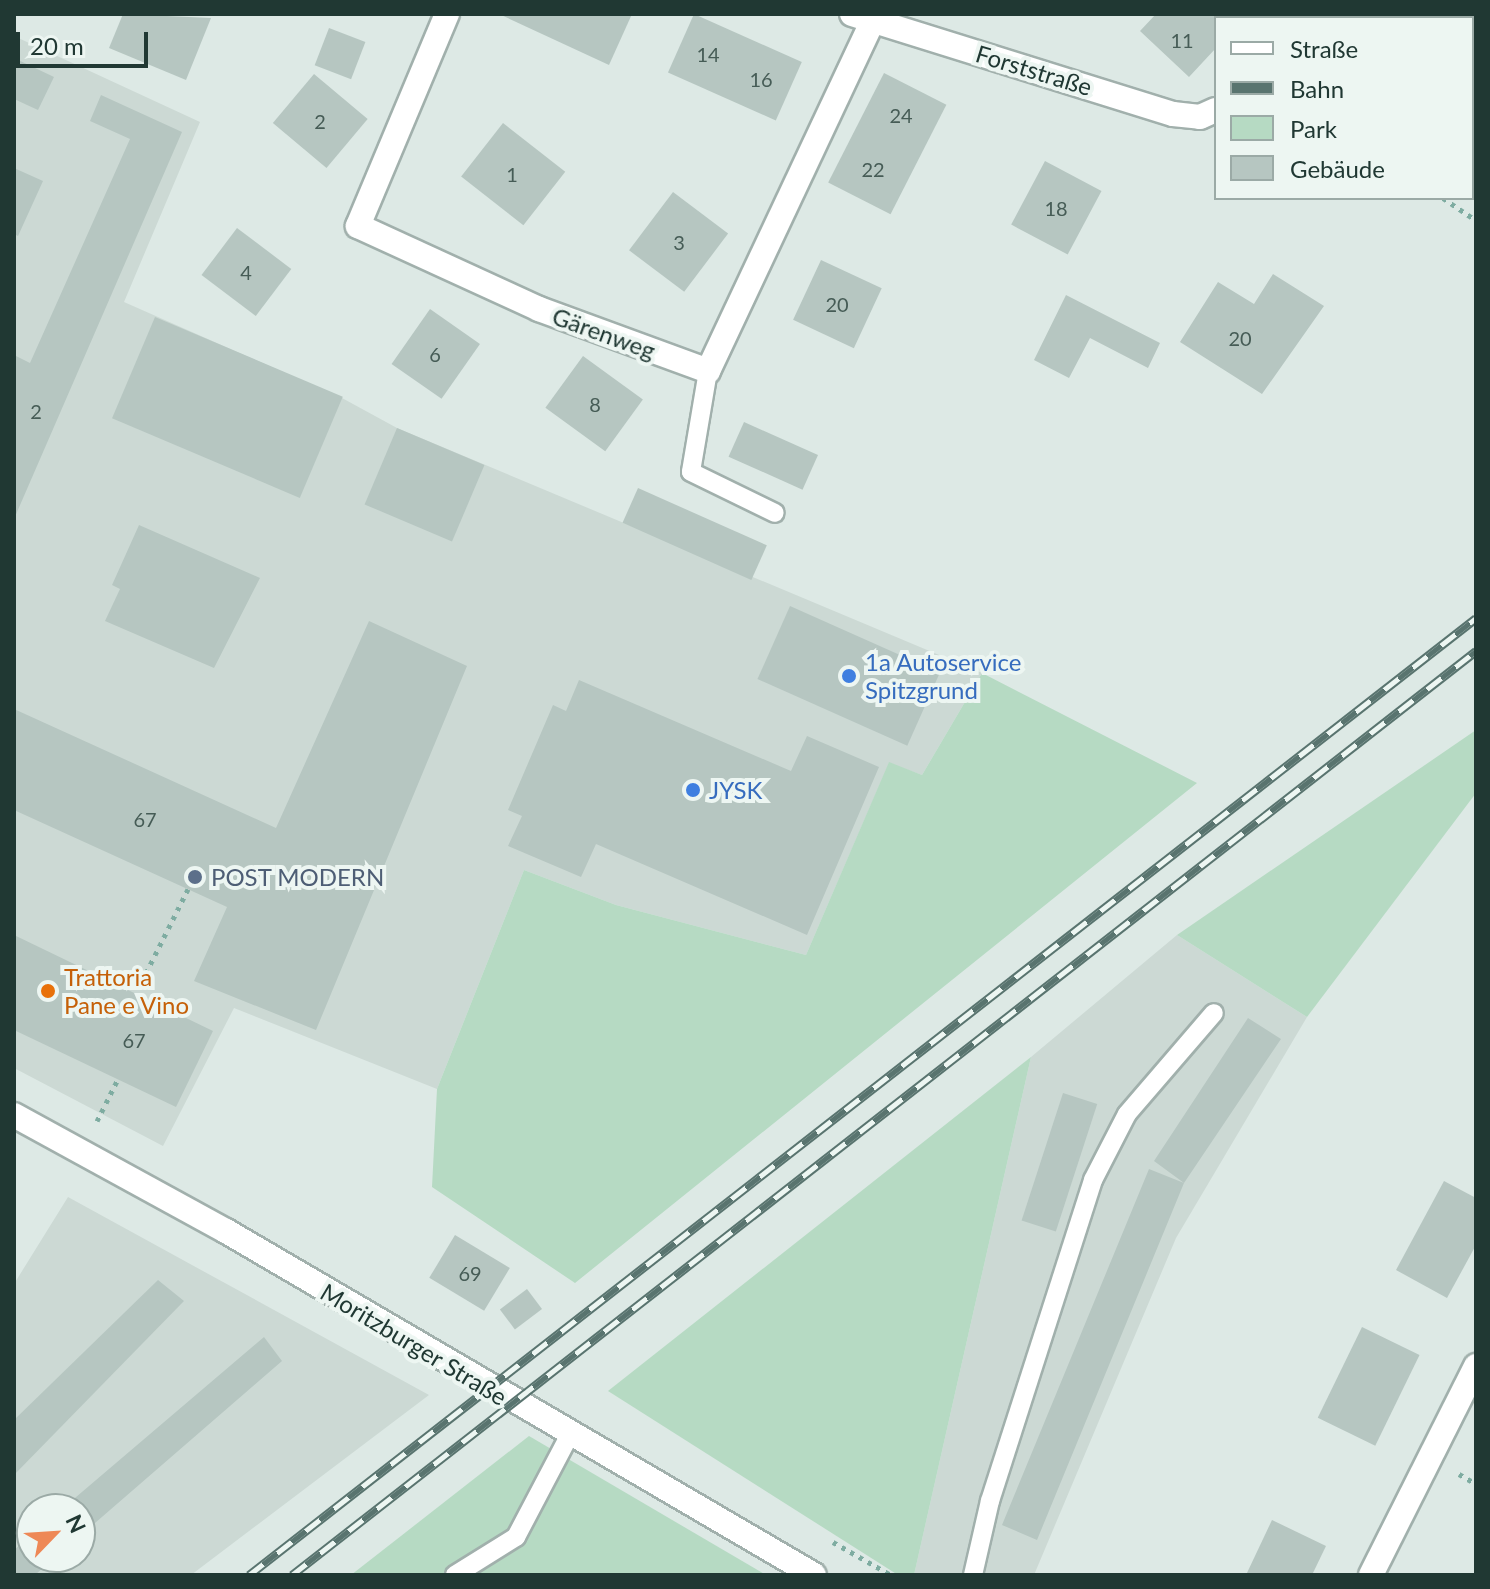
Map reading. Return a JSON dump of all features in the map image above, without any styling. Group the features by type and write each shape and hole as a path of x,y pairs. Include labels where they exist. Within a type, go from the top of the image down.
{"street":[{"name":"Gärenweg","path":"447,14 358,226 539,309 708,371"},
{"path":"708,371 862,17"},
{"name":"Forststraße","path":"862,17 1173,114 1200,117 1214,111"},
{"name":"Moritzburger Straße","path":"14,1115 226,1231 569,1436 814,1575"},
{"path":"1371,1575 1476,1366"}],"lane":[{"path":"708,371 691,472 775,513"},
{"path":"973,1575 990,1501 1093,1180 1127,1114 1214,1013"},
{"path":"455,1575 516,1537 569,1436"}],"path":[{"path":"1446,200 1476,220"},
{"path":"146,973 188,889"},
{"path":"96,1124 118,1079"}],"shaded area":[{"path":"14,36 200,122 124,302 342,398 397,428 982,673 922,775 889,763 806,955 616,905 524,870 437,1089 234,1008 163,1146 14,1068"},
{"path":"1177,935 1307,1017 1176,1238 1034,1575 914,1575 1031,1057"},
{"path":"68,1197 429,1395 191,1575 14,1575 14,1284"}],"green space":[{"path":"982,673 1197,783 575,1283 432,1187 437,1089 524,870 616,905 806,955 889,762 922,775"},
{"path":"1476,730 1476,793 1307,1017 1177,935"},
{"path":"1031,1057 914,1575 898,1575 608,1391"},
{"path":"529,1436 766,1575 351,1575"}],"building":[{"path":"123,14 211,18 186,80 109,48"},
{"path":"499,14 632,14 609,65"},
{"path":"694,14 802,62 776,120 668,72"},
{"path":"1156,14 1232,16 1214,16 1214,50 1189,77 1140,31"},
{"path":"329,28 365,42 351,79 315,65"},
{"path":"14,58 54,77 38,110 14,99"},
{"path":"884,73 946,105 891,214 828,183"},
{"path":"314,74 368,119 326,168 273,123"},
{"path":"101,95 182,132 14,519 14,355 30,363 130,139 90,121"},
{"path":"503,123 565,172 523,225 461,177"},
{"path":"1045,161 1102,191 1068,255 1011,225"},
{"path":"14,168 43,181 18,236 14,234"},
{"path":"673,192 728,234 684,292 629,250"},
{"path":"237,228 291,269 256,316 201,275"},
{"path":"821,260 882,288 854,348 793,320"},
{"path":"1273,274 1324,306 1262,394 1180,342 1218,282 1254,304"},
{"path":"1066,295 1160,343 1148,368 1090,338 1069,378 1034,360"},
{"path":"430,309 480,344 442,399 392,364"},
{"path":"155,317 343,397 300,498 112,418"},
{"path":"583,356 643,399 605,451 545,408"},
{"path":"744,422 818,455 803,490 729,457"},
{"path":"397,428 484,465 452,542 365,504"},
{"path":"638,488 767,545 751,580 623,523"},
{"path":"139,525 260,578 214,668 105,621 120,589 112,585"},
{"name":"1a Autoservice Spitzgrund","path":"790,606 940,673 907,746 757,679"},
{"path":"369,621 467,666 316,1030 194,981 227,907 14,810 14,709 276,828"},
{"name":"JYSK","path":"579,680 791,771 807,736 879,767 807,935 596,844 581,877 508,846 522,816 508,810 553,705 566,711"},
{"path":"14,935 213,1031 176,1107 14,1030"},
{"path":"1248,1018 1281,1039 1184,1183 1154,1161"},
{"path":"1063,1093 1097,1104 1056,1232 1022,1220"},
{"path":"1149,1169 1184,1183 1037,1540 1002,1525"},
{"path":"1444,1181 1476,1198 1476,1245 1447,1298 1396,1270"},
{"path":"455,1235 510,1268 484,1311 429,1278"},
{"path":"158,1280 184,1301 14,1475 14,1420"},
{"path":"527,1289 542,1309 515,1329 500,1309"},
{"path":"1362,1327 1420,1355 1375,1446 1318,1418"},
{"path":"264,1337 282,1361 96,1522 96,1493 81,1493"},
{"path":"1272,1520 1326,1546 1312,1575 1246,1575"},
{"path":"16,1548 16,1573 37,1573 14,1575"}],"railway":[{"path":"249,1575 1476,618"},
{"path":"292,1575 1476,651"}],"place":[{"name":"1a Autoservice Spitzgrund","path":"849,676"},
{"name":"JYSK","path":"693,790"},
{"name":"POST MODERN","path":"195,877"},
{"name":"Trattoria Pane e Vino","path":"48,991"}]}
